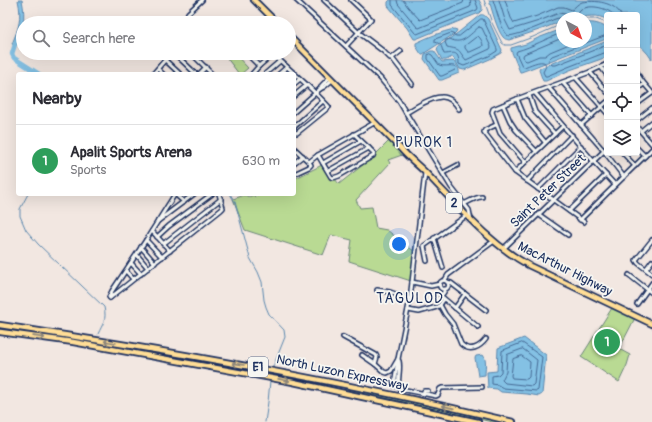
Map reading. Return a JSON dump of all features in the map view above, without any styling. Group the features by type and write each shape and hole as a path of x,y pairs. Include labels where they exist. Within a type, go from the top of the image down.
{"highway":[{"path":"254,0 270,16"},
{"name":"MacArthur Highway","path":"296,43 466,216 494,242 517,259 530,266 652,324"},
{"name":"North Luzon Expressway","path":"0,325 252,366 344,384 513,422"},
{"name":"North Luzon Expressway","path":"0,332 73,342 293,382 478,422"}],"street":[{"path":"187,16 202,0"},
{"path":"296,0 380,78 399,101 451,187 469,210 471,220"},
{"path":"324,0 358,32 390,58 392,58 412,84"},
{"path":"346,46 370,19 351,0"},
{"path":"392,58 401,51"},
{"path":"155,72 165,60 177,72"},
{"path":"180,60 194,72"},
{"path":"198,60 210,72"},
{"path":"253,60 259,66"},
{"path":"254,72 265,60"},
{"path":"267,72 280,61 291,72"},
{"path":"525,162 500,132 496,125 492,111 493,109 576,78 604,65"},
{"path":"201,72 206,67"},
{"path":"281,72 287,67"},
{"path":"600,67 604,72"},
{"path":"158,69 161,72"},
{"path":"590,72 604,88"},
{"path":"296,76 329,107 296,133"},
{"path":"576,78 604,108"},
{"path":"640,78 652,93 640,102"},
{"path":"296,82 300,79"},
{"path":"296,110 320,89 322,85 331,79"},
{"path":"563,83 592,116"},
{"path":"640,87 644,84"},
{"path":"296,94 307,85"},
{"path":"549,88 604,151"},
{"path":"535,93 615,185"},
{"path":"529,95 535,112 555,134"},
{"path":"406,113 426,102 441,97 444,97 456,104 458,109"},
{"path":"517,99 525,118 545,142"},
{"path":"296,125 323,102"},
{"path":"503,105 516,130 536,151"},
{"path":"581,125 602,106"},
{"path":"640,118 652,108"},
{"path":"652,122 641,131 650,139 652,144"},
{"path":"296,173 310,166 310,162 318,155 374,123"},
{"path":"496,125 484,131 515,172 584,222"},
{"path":"515,172 545,142 564,126"},
{"path":"318,155 332,178 339,176 373,156 374,153 354,134"},
{"path":"527,181 572,135"},
{"path":"323,163 361,141"},
{"path":"538,189 581,146"},
{"path":"328,172 369,148"},
{"path":"580,220 652,149"},
{"path":"296,150 310,162"},
{"name":"Saint Peter Street","path":"503,249 604,151"},
{"path":"640,151 645,156"},
{"path":"296,161 302,156"},
{"path":"608,156 624,177"},
{"path":"625,156 635,166"},
{"path":"443,173 458,165"},
{"path":"394,386 410,299 425,173"},
{"path":"569,211 606,175"},
{"path":"174,196 112,291 109,297 110,298 221,210 223,208 219,196"},
{"path":"177,196 184,202"},
{"path":"157,222 190,196"},
{"path":"157,236 209,196"},
{"path":"464,204 476,198 482,197"},
{"path":"163,244 220,199"},
{"path":"170,201 177,207"},
{"path":"538,214 568,235"},
{"path":"427,261 423,247 466,216"},
{"path":"152,231 170,251"},
{"path":"434,238 443,268"},
{"path":"146,240 162,257"},
{"path":"652,240 636,260 652,274"},
{"path":"478,327 441,296 448,286 446,281 448,275 494,242"},
{"path":"141,247 155,263"},
{"path":"136,255 148,268"},
{"path":"646,269 652,261"},
{"path":"131,263 141,274"},
{"path":"126,271 133,279"},
{"path":"629,275 652,293"},
{"path":"412,282 431,286 440,284 442,281 450,282 486,310"},
{"path":"637,304 652,283"},
{"path":"440,284 440,287 445,289"},
{"path":"377,290 390,292 410,299"},
{"path":"454,308 465,294"},
{"path":"408,310 419,312 436,307 440,305 444,299"},
{"path":"440,305 453,324 463,346 474,349 486,339"},
{"path":"343,337 376,355 377,357 375,364"},
{"path":"362,355 387,373 391,371 398,359"},
{"path":"398,359 400,364 399,388 436,396 442,388 482,387"},
{"path":"424,394 424,391 428,391"}],"green space":[{"path":"228,60 241,60 248,68 243,72 237,72"},
{"path":"389,141 402,155 388,160 390,163 356,200 360,208 372,207 376,228 387,230 415,252 411,281 349,261 352,240 331,235 323,255 245,230 233,199 242,196 296,196 296,178 322,165 332,180 335,179 339,184 374,156"},
{"path":"612,308 635,318 619,349 630,355 619,382 581,357"},
{"path":"0,327 204,360 326,383 327,385 325,386 163,355 0,329"},
{"path":"345,388 375,393 501,422 492,422"}],"water":[{"path":"18,0 22,0 24,16 20,16"},
{"path":"390,0 479,0 482,10 479,13 414,39 407,28 388,6 388,2"},
{"path":"489,0 652,0 652,60 640,45 640,12 604,12 604,18 592,16 592,12 556,12 556,23 509,40 503,37 495,20"},
{"path":"480,15 483,15 488,19 502,50 501,53 464,70 460,69 453,57 442,60 437,50 438,47"},
{"path":"592,23 604,26 604,40 592,44"},
{"path":"454,29 457,30 454,34 423,54 421,54 416,46 416,43 439,33"},
{"path":"556,31 556,48 583,48 520,72 511,48 526,44"},
{"path":"16,32 16,46 12,44"},
{"path":"604,42 604,58 543,81 539,70 540,68"},
{"path":"434,51 442,62 453,61 458,68 459,73 439,80 424,59 425,54"},
{"path":"524,338 546,355 542,394 539,396 501,392 497,389 488,388 487,372 497,371 498,348"},
{"path":"483,355 485,362 485,375 478,376 475,358 476,356"}],"waterway":[{"path":"484,0 492,23 502,43 505,45 511,45 556,27"},
{"path":"592,19 604,22"},
{"path":"16,41 12,54 16,59"},
{"path":"17,60 36,72"},
{"path":"27,196 20,209 20,216 26,230 38,244 104,307 105,318 98,334"},
{"path":"231,196 235,202 250,258 262,282 266,307 269,314 284,330 285,337 273,367"},
{"path":"265,422 270,381"}],"place":[{"name":"Apalit Sports Arena","path":"607,342"}],"district":[{"name":"PUROK 1","path":"424,142"},
{"name":"TAGULOD","path":"410,298"}]}
